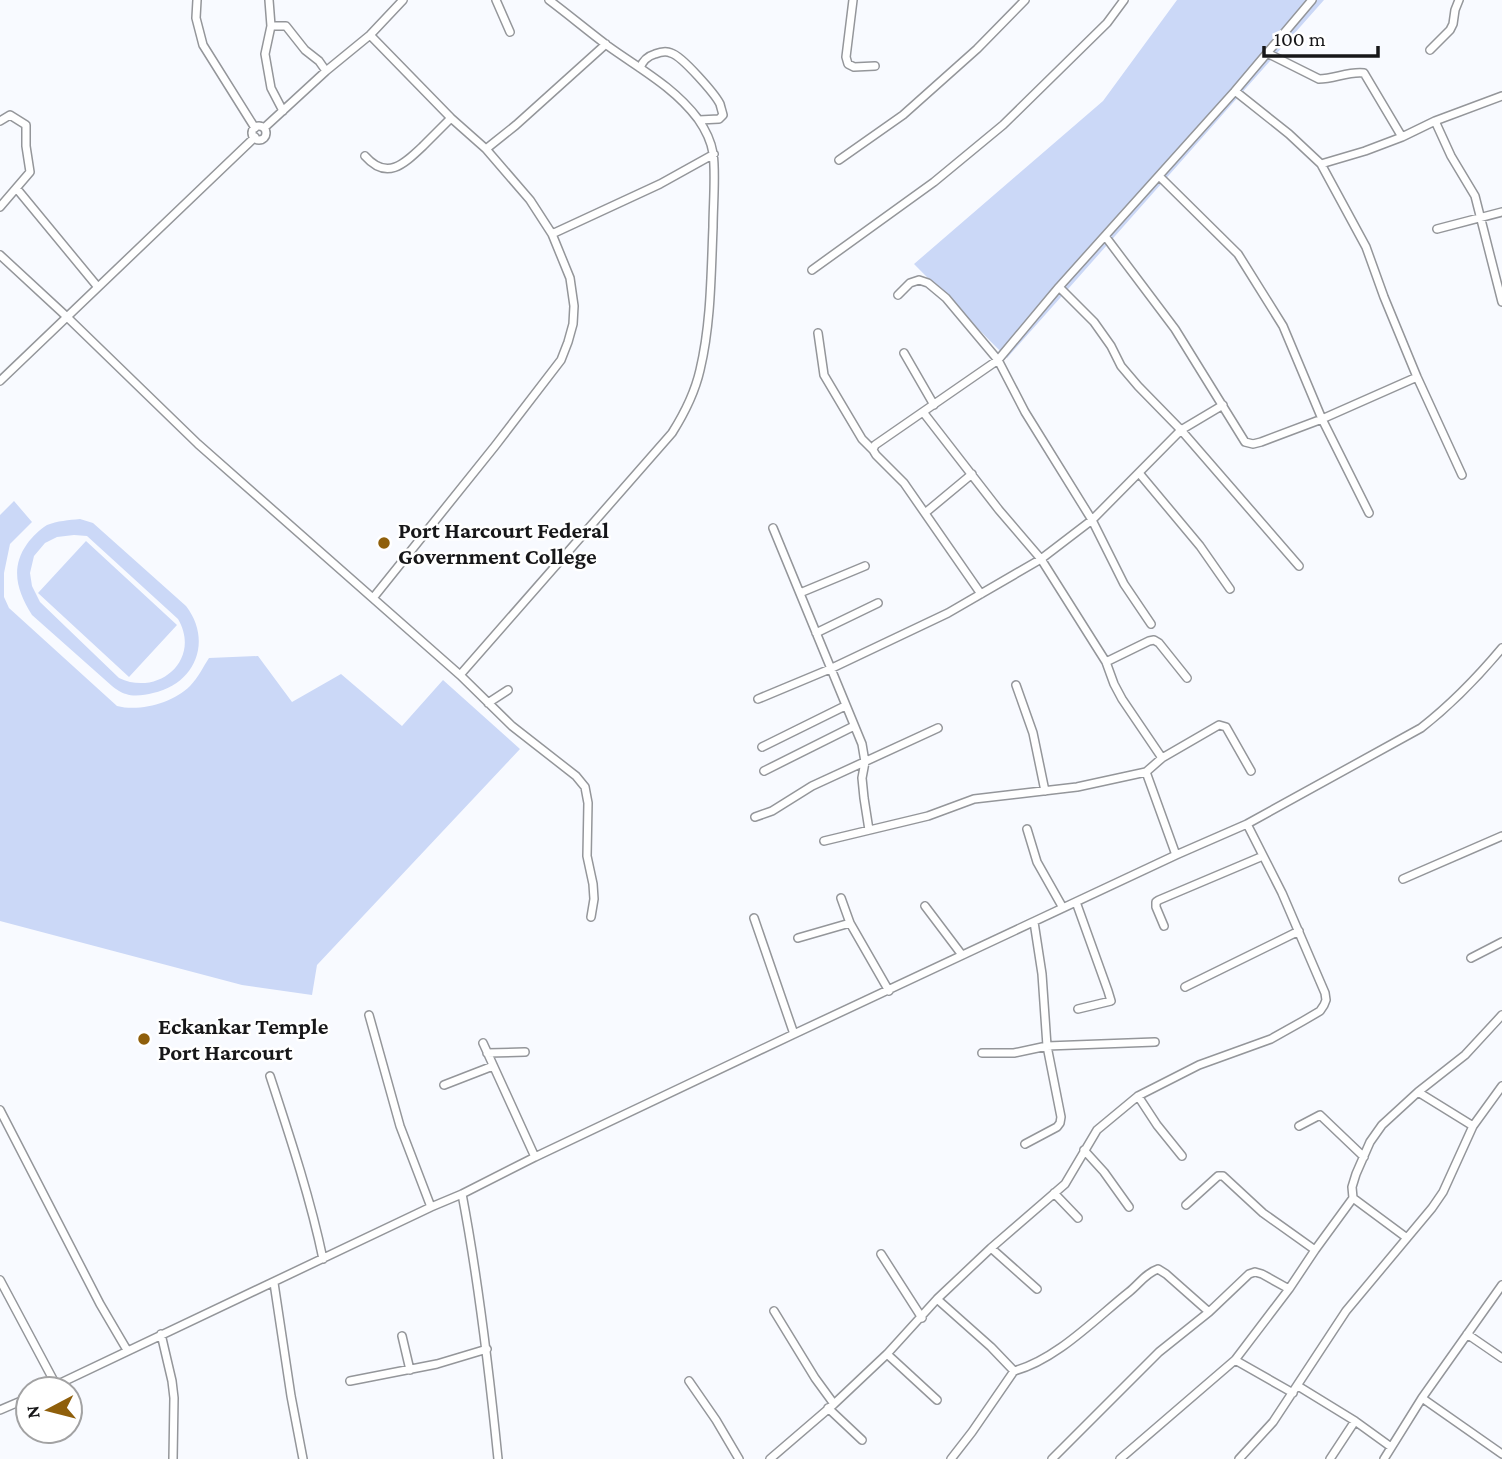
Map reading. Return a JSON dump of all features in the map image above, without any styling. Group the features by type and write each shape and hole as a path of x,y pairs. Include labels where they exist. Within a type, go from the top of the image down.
{"street":[{"path":"197,0 196,18 203,45 255,128 255,137"},
{"path":"269,0 271,26 265,54 271,88 283,111"},
{"path":"264,128 370,35 402,0"},
{"path":"496,0 510,32"},
{"path":"460,676 672,433 696,383 705,344 710,288 714,154 710,140 699,120 667,86 549,0"},
{"path":"853,0 846,57 848,64 854,67 875,66"},
{"path":"839,160 902,115 977,49 1025,0"},
{"path":"812,270 972,152 1098,33 1124,0"},
{"path":"873,450 875,445 998,360 1312,0"},
{"path":"1430,50 1450,30 1454,10 1460,0"},
{"path":"271,26 286,26 305,50 320,61 326,71"},
{"path":"370,35 451,118 486,149 530,200 552,234 570,278 574,306 573,324 561,360 373,598"},
{"path":"486,149 606,44"},
{"path":"640,68 648,57 659,52 671,52 680,58 720,104 723,115 719,120 699,120"},
{"path":"1267,53 1319,79 1354,72 1364,73 1402,137"},
{"path":"1235,90 1321,164 1366,247 1417,377 1462,475"},
{"path":"1321,164 1365,151 1502,96"},
{"path":"0,121 10,115 26,125 30,172 0,207"},
{"path":"365,156 372,164 381,167 390,168 405,164 451,118"},
{"path":"1435,121 1451,156 1475,196 1502,302"},
{"path":"255,128 264,128"},
{"path":"255,137 264,138 264,128"},
{"path":"0,381 255,137"},
{"path":"552,234 660,184 714,154"},
{"path":"1159,176 1238,254 1283,326 1322,419 1369,513"},
{"path":"16,189 97,286"},
{"path":"1437,229 1502,212"},
{"path":"1105,236 1175,329 1245,442 1253,444 1322,419 1417,377"},
{"path":"0,255 198,444 460,676 512,726 576,776 586,787 587,856 594,899 591,917"},
{"path":"898,295 910,283 919,280 928,283 946,298 998,360 1025,412 1092,520 1124,584 1151,624"},
{"path":"1059,287 1094,322 1129,376 1181,430 1299,566"},
{"path":"818,333 824,375 862,439 904,483 981,594"},
{"path":"904,353 934,405"},
{"path":"758,699 947,613 1041,559 1092,520 1181,430 1223,405"},
{"path":"923,412 1041,559 1106,662 1122,699 1162,758"},
{"path":"1139,473 1200,546 1230,589"},
{"path":"925,513 972,474"},
{"path":"773,528 862,744 865,762 862,778 869,830"},
{"path":"800,593 865,566"},
{"path":"816,633 878,603"},
{"path":"1106,662 1154,640 1187,678"},
{"path":"76,1375 794,1034 1247,824 1421,728 1474,682 1502,648"},
{"path":"1016,684 1033,733 1045,791"},
{"path":"488,703 508,690"},
{"path":"762,747 845,706"},
{"path":"824,841 928,816 974,799 1045,791 1146,772 1162,758 1219,725 1223,725 1251,771"},
{"path":"764,771 854,726"},
{"path":"755,817 772,811 812,786 938,728"},
{"path":"1146,772 1176,855"},
{"path":"770,1459 887,1354 937,1299 991,1248 1065,1184 1097,1130 1138,1096 1199,1065 1271,1038 1320,1011 1325,993 1282,893 1247,824"},
{"path":"1027,829 1037,862 1063,908"},
{"path":"1403,879 1502,836"},
{"path":"1164,926 1156,902 1263,856"},
{"path":"841,898 850,923 889,990"},
{"path":"1076,902 1111,1000 1078,1009"},
{"path":"925,906 962,955"},
{"path":"754,918 794,1034"},
{"path":"1025,1144 1057,1127 1061,1117 1047,1046 1042,974 1034,922"},
{"path":"797,938 850,923"},
{"path":"1185,987 1299,931"},
{"path":"1471,958 1502,942"},
{"path":"369,1016 397,1115 431,1207"},
{"path":"1120,1459 1236,1360 1353,1198 1352,1187 1370,1142 1382,1125 1465,1055 1500,1020"},
{"path":"982,1054 1014,1053 1047,1046 1155,1042"},
{"path":"483,1043 535,1157"},
{"path":"487,1053 525,1052"},
{"path":"444,1085 493,1066"},
{"path":"270,1076 316,1225 323,1259"},
{"path":"1239,1459 1273,1422 1346,1311 1443,1192 1474,1126 1502,1086"},
{"path":"1418,1092 1474,1126"},
{"path":"1138,1096 1182,1156"},
{"path":"0,1110 100,1304 127,1350"},
{"path":"1300,1126 1320,1115 1364,1157"},
{"path":"1084,1150 1129,1207"},
{"path":"1186,1205 1218,1175 1223,1176 1263,1213 1315,1250"},
{"path":"1054,1193 1078,1219"},
{"path":"462,1194 487,1349 498,1459"},
{"path":"1353,1198 1407,1238"},
{"path":"991,1248 1037,1289"},
{"path":"881,1254 922,1318"},
{"path":"951,1459 1014,1371 1027,1368 1056,1350 1151,1271 1158,1269 1209,1312"},
{"path":"1052,1459 1159,1352 1209,1312 1249,1274 1262,1274 1289,1289"},
{"path":"0,1280 51,1375"},
{"path":"274,1283 303,1459"},
{"path":"1384,1459 1422,1398 1502,1285"},
{"path":"937,1299 1014,1371"},
{"path":"774,1311 831,1406 862,1440"},
{"path":"161,1334 174,1398 173,1459"},
{"path":"1467,1334 1502,1358"},
{"path":"402,1336 410,1370"},
{"path":"350,1381 438,1364 487,1349"},
{"path":"887,1354 937,1400"},
{"path":"1236,1360 1355,1421 1391,1447"},
{"path":"689,1381 739,1459"},
{"path":"1422,1398 1502,1454"},
{"path":"1330,1459 1355,1421"}],"shaded area":[{"path":"1177,0 1324,0 1007,358 914,264 1103,101"},
{"path":"14,501 32,522 10,544 4,573 4,597 9,608 117,706 146,707 175,697 193,683 209,658 258,656 292,702 341,674 402,726 443,680 520,749 317,965 312,995 242,985 0,921 0,515"},
{"path":"80,519 93,523 186,606 194,619 198,633 195,659 180,681 168,688 140,695 120,692 32,615 27,606 19,588 17,571 18,562 27,544 47,525","holes":["87,536 178,619 184,634 184,648 180,661 172,671 161,678 148,683 134,683 119,678 40,602 32,586 30,573 34,556 45,543 57,537"]},
{"path":"86,541 177,625 129,677 38,593"}],"place":[{"name":"Port Harcourt Federal Government College","path":"384,543"},
{"name":"Eckankar Temple Port Harcourt","path":"144,1039"}]}
